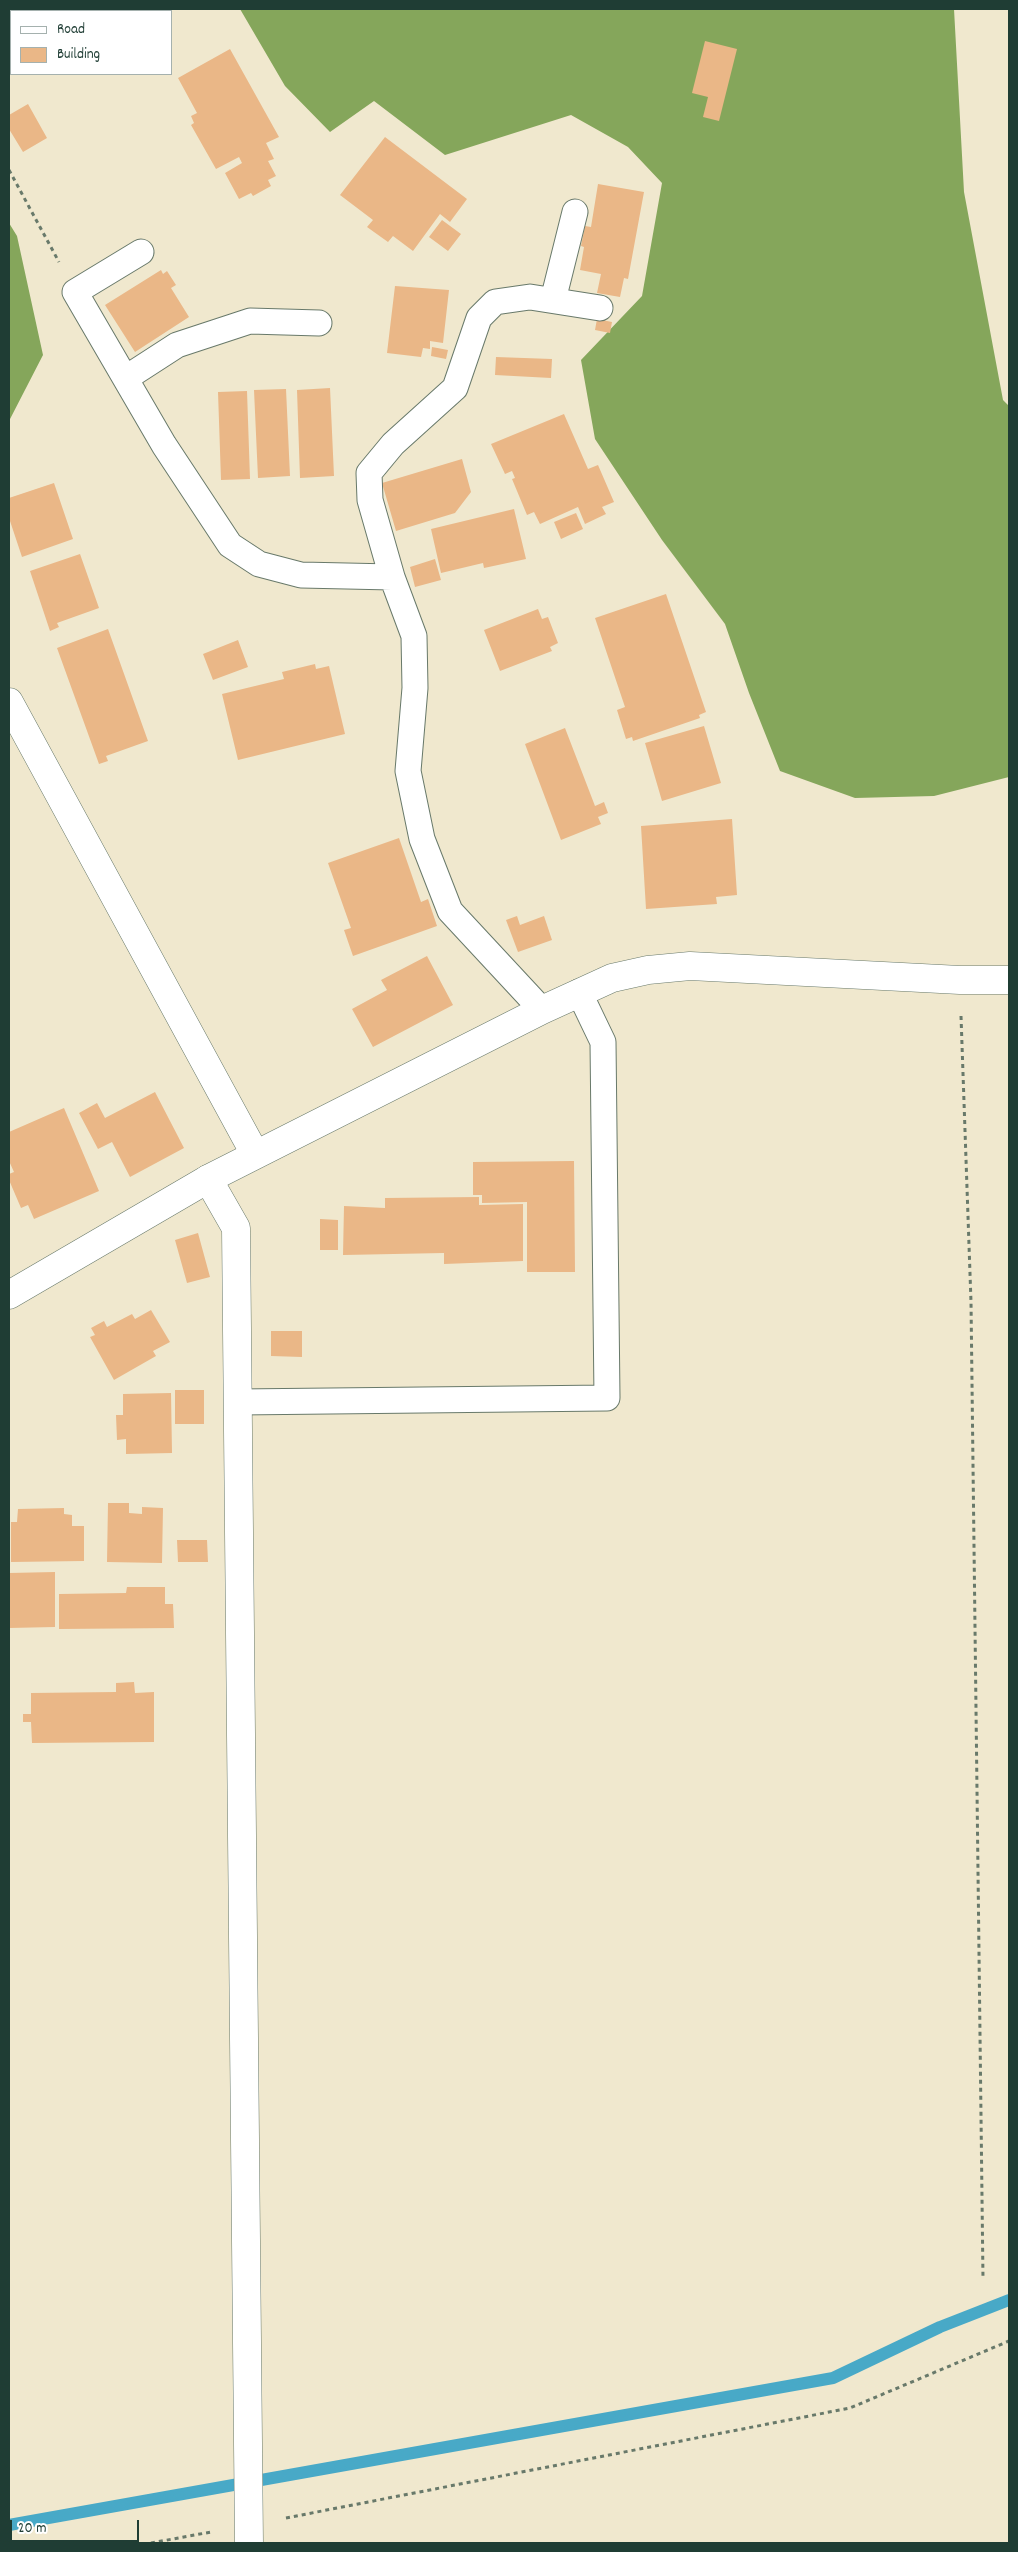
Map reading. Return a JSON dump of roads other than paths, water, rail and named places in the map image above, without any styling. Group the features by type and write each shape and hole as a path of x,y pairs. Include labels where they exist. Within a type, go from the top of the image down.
{"street":[{"path":"9,702 255,1154"},
{"path":"9,1295 208,1179 255,1154 542,1010 612,978 648,970 690,966 960,980 1009,980"},
{"path":"208,1179 236,1228 249,2534"}],"lane":[{"path":"553,300 575,212"},
{"path":"141,252 75,292 164,445 230,545 259,564 301,575 392,577"},
{"path":"542,1010 450,911 422,839 408,771 415,688 414,636 392,577 370,500 369,473 393,444 455,388 479,318 495,302 530,297 600,308"},
{"path":"126,378 177,344 250,321 319,323"},
{"path":"238,1402 607,1398 602,1042 579,992"}],"waterway":[{"path":"9,2525 833,2378 940,2327 1009,2300"}]}
